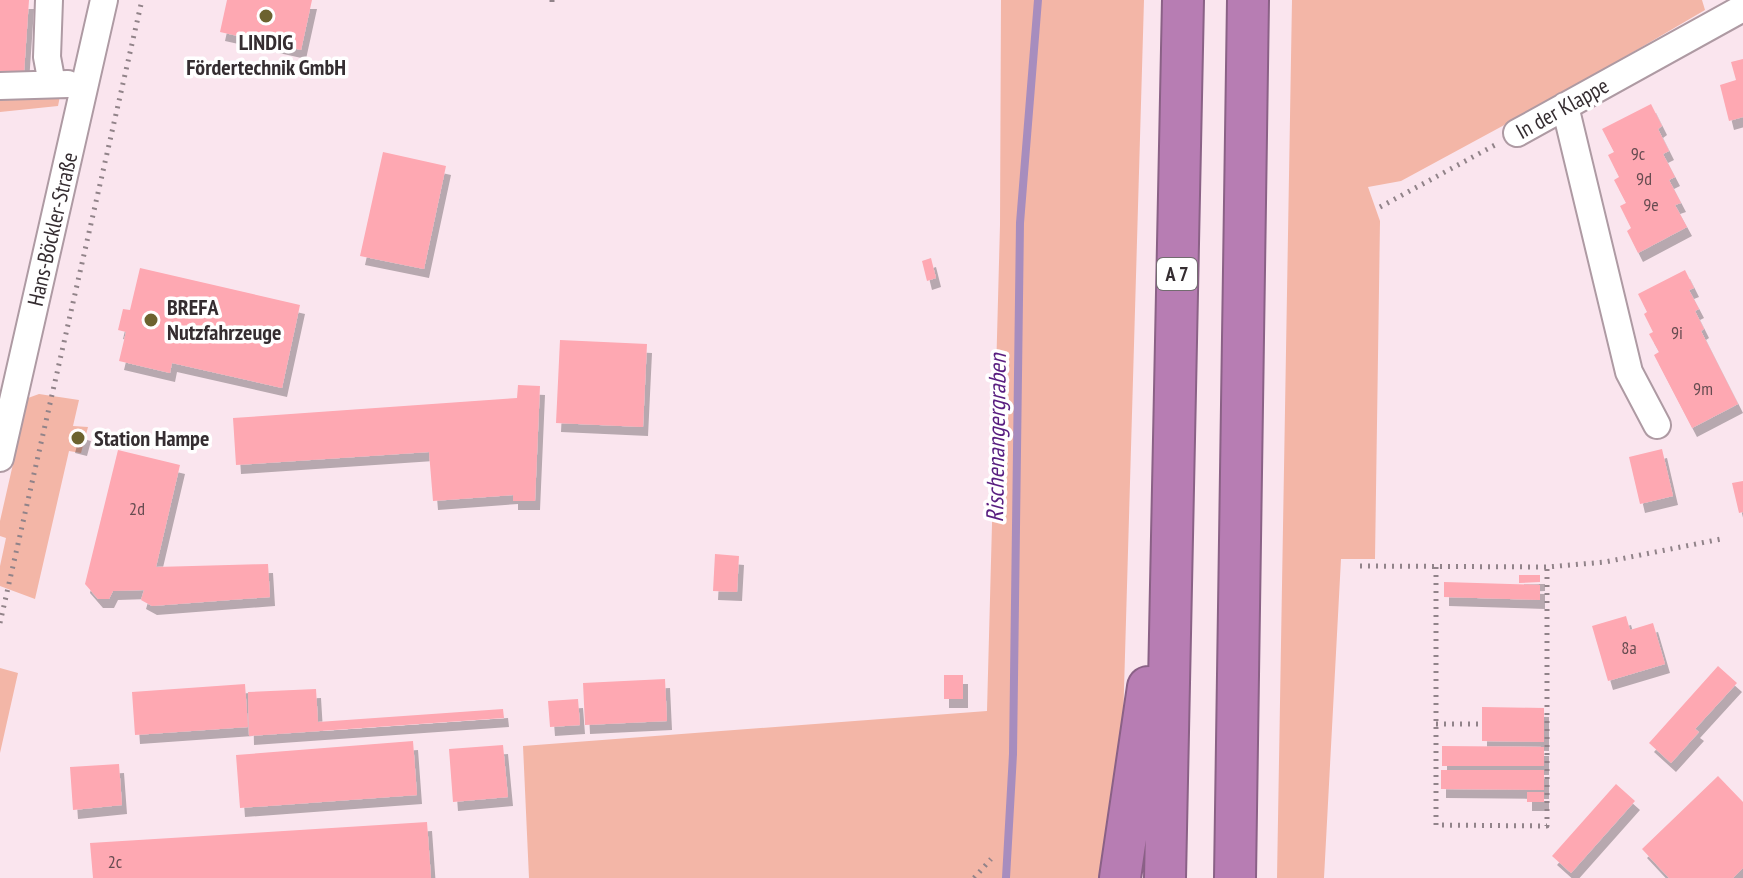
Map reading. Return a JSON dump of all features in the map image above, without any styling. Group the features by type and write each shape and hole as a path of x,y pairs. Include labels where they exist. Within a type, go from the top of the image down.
{"highway":[{"name":"A 7","path":"1165,878 1183,0"},
{"path":"1235,878 1248,0"},
{"path":"1120,878 1171,548"}],"street":[{"path":"49,0 47,57 52,84"},
{"name":"Hans-Böckler-Straße","path":"0,458 104,0"},
{"name":"In der Klappe","path":"1517,133 1743,8"},
{"path":"0,86 84,86"},
{"path":"1565,106 1629,372 1657,425"}],"path":[{"path":"0,623 142,0"},
{"name":"In der Klappe","path":"1380,207 1517,133"},
{"path":"1360,566 1547,567 1605,562 1721,539"},
{"path":"1436,567 1436,825 1547,826 1547,567"},
{"path":"1436,724 1480,724"},
{"path":"974,878 991,859"}],"shaded area":[{"path":"1001,0 1144,0 1121,793 1108,878 529,878 523,746 987,711 1000,225"},
{"path":"1292,0 1702,0 1705,10 1558,96 1401,181 1368,187 1380,221 1375,559 1341,559 1324,878 1277,878"},
{"path":"0,94 60,96 58,106 0,112"},
{"path":"39,394 79,400 73,426 88,427 81,453 69,451 35,599 0,586 0,566 6,538 0,536 0,521 28,398"},
{"path":"0,668 18,673 0,753"}],"building":[{"path":"0,0 29,0 24,73 0,71"},
{"name":"LINDIG Fördertechnik GmbH","path":"227,0 312,0 301,50 220,32"},
{"path":"1743,59 1743,117 1729,121 1720,85 1736,80 1731,62"},
{"path":"1651,104 1662,126 1658,129 1669,151 1663,154 1675,177 1669,180 1681,203 1675,205 1687,227 1638,253 1627,231 1631,228 1620,206 1626,203 1614,180 1619,177 1608,155 1614,152 1602,129"},
{"path":"383,152 446,166 424,269 360,256"},
{"path":"931,258 936,278 927,281 922,261"},
{"path":"140,268 300,305 282,388 172,363 170,373 119,361 126,332 118,330 123,309 130,310"},
{"path":"1685,270 1694,288 1689,290 1699,309 1695,311 1704,329 1701,331 1738,404 1692,428 1654,355 1659,352 1649,334 1653,332 1638,294"},
{"path":"560,340 647,344 643,427 556,423"},
{"path":"518,385 540,386 535,501 513,501 513,495 433,501 429,452 236,465 233,418 517,398"},
{"name":"Station Hampe","path":"74,429 86,432 82,447 70,444"},
{"path":"1662,449 1673,496 1640,504 1629,457"},
{"path":"118,450 180,465 156,567 268,564 270,597 152,606 141,600 144,590 113,591 109,599 98,599 85,584"},
{"path":"1743,481 1743,512 1739,513 1732,483"},
{"path":"715,554 739,556 737,592 713,591"},
{"path":"1519,575 1540,575 1540,582 1519,583"},
{"path":"1444,582 1540,585 1540,600 1444,597"},
{"path":"1626,616 1630,630 1653,623 1665,664 1608,681 1592,626"},
{"path":"1718,666 1737,683 1695,729 1699,732 1671,763 1649,743"},
{"path":"944,675 963,675 963,699 944,699"},
{"path":"665,679 667,721 585,725 583,683"},
{"path":"245,684 248,727 135,735 132,692"},
{"path":"316,689 318,722 503,709 504,718 249,736 248,692"},
{"path":"578,699 580,725 550,727 548,701"},
{"path":"1482,707 1544,708 1544,742 1482,741"},
{"path":"413,741 417,795 240,808 236,755"},
{"path":"503,745 508,797 453,802 449,749"},
{"path":"1442,746 1544,747 1544,766 1442,766"},
{"path":"119,764 122,805 73,810 70,767"},
{"path":"1441,770 1544,770 1544,790 1441,789"},
{"path":"1718,776 1743,802 1743,868 1733,878 1669,878 1642,849"},
{"path":"1616,784 1635,801 1571,873 1552,856"},
{"path":"1527,792 1544,792 1544,802 1527,802"},
{"path":"427,822 431,878 93,878 90,843"}],"waterway":[{"name":"Rischenangergraben","path":"1006,878 1013,754 1020,223 1038,0"}],"place":[{"name":"LINDIG Fördertechnik GmbH","path":"266,16"},
{"name":"BREFA Nutzfahrzeuge","path":"151,320"},
{"name":"Station Hampe","path":"78,438"}]}
